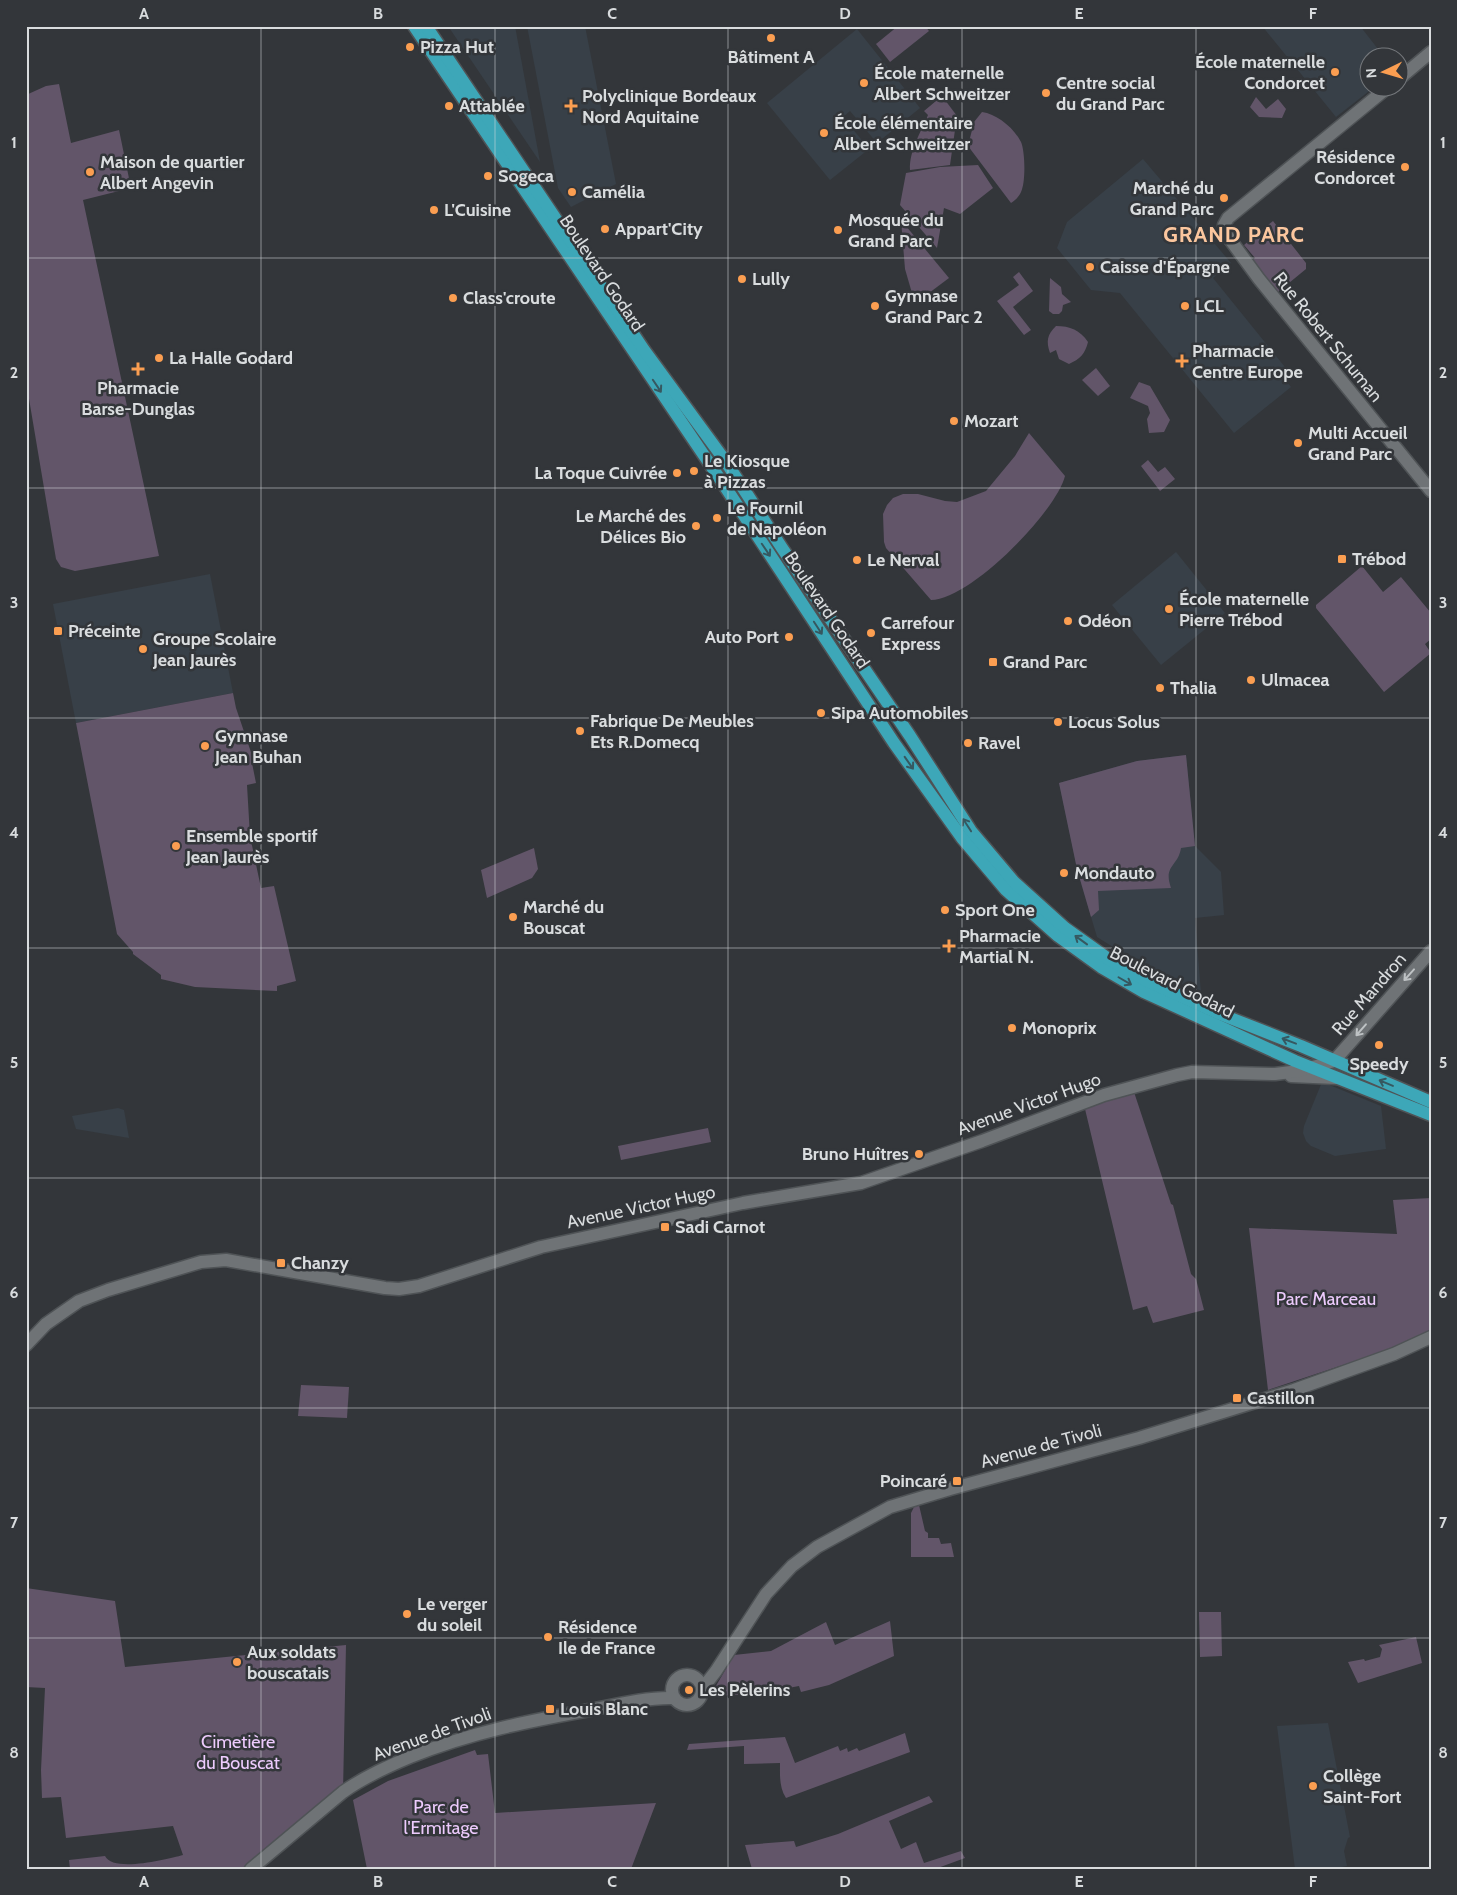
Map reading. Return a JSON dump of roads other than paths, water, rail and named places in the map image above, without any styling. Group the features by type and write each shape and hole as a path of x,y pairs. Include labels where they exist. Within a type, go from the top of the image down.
{"main road":[{"name":"Boulevard Godard","path":"414,26 722,482 894,743 980,861 1006,890 1036,918 1101,967 1144,992 1312,1068 1431,1115"},
{"name":"Boulevard Godard","path":"426,26 650,358 726,462 910,736 971,832 1001,869 1027,896 1065,928 1128,971 1211,1010 1431,1102"}],"street":[{"path":"1410,70 1431,52"},
{"name":"Rue Robert Schuman","path":"1375,98 1228,218 1224,225 1226,234 1259,279 1431,491"},
{"name":"Rue Mandron","path":"1334,1061 1431,951"},
{"name":"Avenue Victor Hugo","path":"1275,1074 1312,1068 1334,1061"},
{"path":"1334,1061 1336,1078"},
{"name":"Avenue Victor Hugo","path":"26,1345 46,1324 78,1301 201,1262 226,1260 385,1288 419,1286 541,1247 743,1203 861,1183 982,1141 1104,1095 1177,1075 1192,1072 1336,1078"},
{"name":"Avenue de Tivoli","path":"699,1684 716,1671 766,1594 792,1566 816,1547 890,1507 942,1491 1139,1438 1294,1390 1394,1354 1431,1337"},
{"path":"689,1675 699,1684 698,1700 691,1704 682,1704 673,1695 673,1682 680,1676 689,1675"},
{"name":"Avenue de Tivoli","path":"251,1869 264,1864 358,1780 393,1764 442,1745 527,1721 656,1700 673,1695"}],"place":[{"name":"Bâtiment A","path":"771,38"},
{"name":"Pizza Hut","path":"410,47"},
{"name":"École maternelle Condorcet","path":"1335,72"},
{"name":"École maternelle Albert Schweitzer","path":"864,83"},
{"name":"Centre social du Grand Parc","path":"1046,93"},
{"name":"Attablée","path":"449,106"},
{"name":"Polyclinique Bordeaux Nord Aquitaine","path":"571,106"},
{"name":"École élémentaire Albert Schweitzer","path":"824,133"},
{"name":"Résidence Condorcet","path":"1405,167"},
{"name":"Maison de quartier Albert Angevin","path":"90,172"},
{"name":"Sogeca","path":"488,176"},
{"name":"Camélia","path":"572,192"},
{"name":"Marché du Grand Parc","path":"1224,198"},
{"name":"L'Cuisine","path":"434,210"},
{"name":"Appart'City","path":"605,229"},
{"name":"Mosquée du Grand Parc","path":"838,230"},
{"name":"Caisse d'Épargne","path":"1090,267"},
{"name":"Lully","path":"742,279"},
{"name":"Class'croute","path":"453,298"},
{"name":"Gymnase Grand Parc 2","path":"875,306"},
{"name":"LCL","path":"1185,306"},
{"name":"La Halle Godard","path":"159,358"},
{"name":"Pharmacie Centre Europe","path":"1182,361"},
{"name":"Pharmacie Barse-Dunglas","path":"138,369"},
{"name":"Mozart","path":"954,421"},
{"name":"Multi Accueil Grand Parc","path":"1298,443"},
{"name":"Le Kiosque à Pizzas","path":"694,471"},
{"name":"La Toque Cuivrée","path":"677,473"},
{"name":"Le Fournil de Napoléon","path":"717,518"},
{"name":"Le Marché des Délices Bio","path":"696,526"},
{"name":"Trébod","path":"1342,559"},
{"name":"Le Nerval","path":"857,560"},
{"name":"École maternelle Pierre Trébod","path":"1169,609"},
{"name":"Odéon","path":"1068,621"},
{"name":"Préceinte","path":"58,631"},
{"name":"Carrefour Express","path":"871,633"},
{"name":"Auto Port","path":"789,637"},
{"name":"Groupe Scolaire Jean Jaurès","path":"143,649"},
{"name":"Grand Parc","path":"993,662"},
{"name":"Ulmacea","path":"1251,680"},
{"name":"Thalia","path":"1160,688"},
{"name":"Sipa Automobiles","path":"821,713"},
{"name":"Locus Solus","path":"1058,722"},
{"name":"Fabrique De Meubles Ets R.Domecq","path":"580,731"},
{"name":"Ravel","path":"968,743"},
{"name":"Gymnase Jean Buhan","path":"205,746"},
{"name":"Ensemble sportif Jean Jaurès","path":"176,846"},
{"name":"Mondauto","path":"1064,873"},
{"name":"Sport One","path":"945,910"},
{"name":"Marché du Bouscat","path":"513,917"},
{"name":"Pharmacie Martial N.","path":"949,946"},
{"name":"Monoprix","path":"1012,1028"},
{"name":"Speedy","path":"1379,1045"},
{"name":"Bruno Huîtres","path":"919,1154"},
{"name":"Sadi Carnot","path":"665,1227"},
{"name":"Chanzy","path":"281,1263"},
{"name":"Castillon","path":"1237,1398"},
{"name":"Poincaré","path":"957,1481"},
{"name":"Le verger du soleil","path":"407,1614"},
{"name":"Résidence Ile de France","path":"548,1637"},
{"name":"Aux soldats bouscatais","path":"237,1662"},
{"name":"Les Pèlerins","path":"689,1690"},
{"name":"Louis Blanc","path":"550,1709"},
{"name":"Collège Saint-Fort","path":"1313,1786"}],"district":[{"name":"GRAND PARC","path":"1234,234"}],"park label":[{"name":"Parc Marceau","path":"1326,1299"},
{"name":"Cimetière du Bouscat","path":"238,1752"},
{"name":"Parc de l'Ermitage","path":"441,1817"}]}
